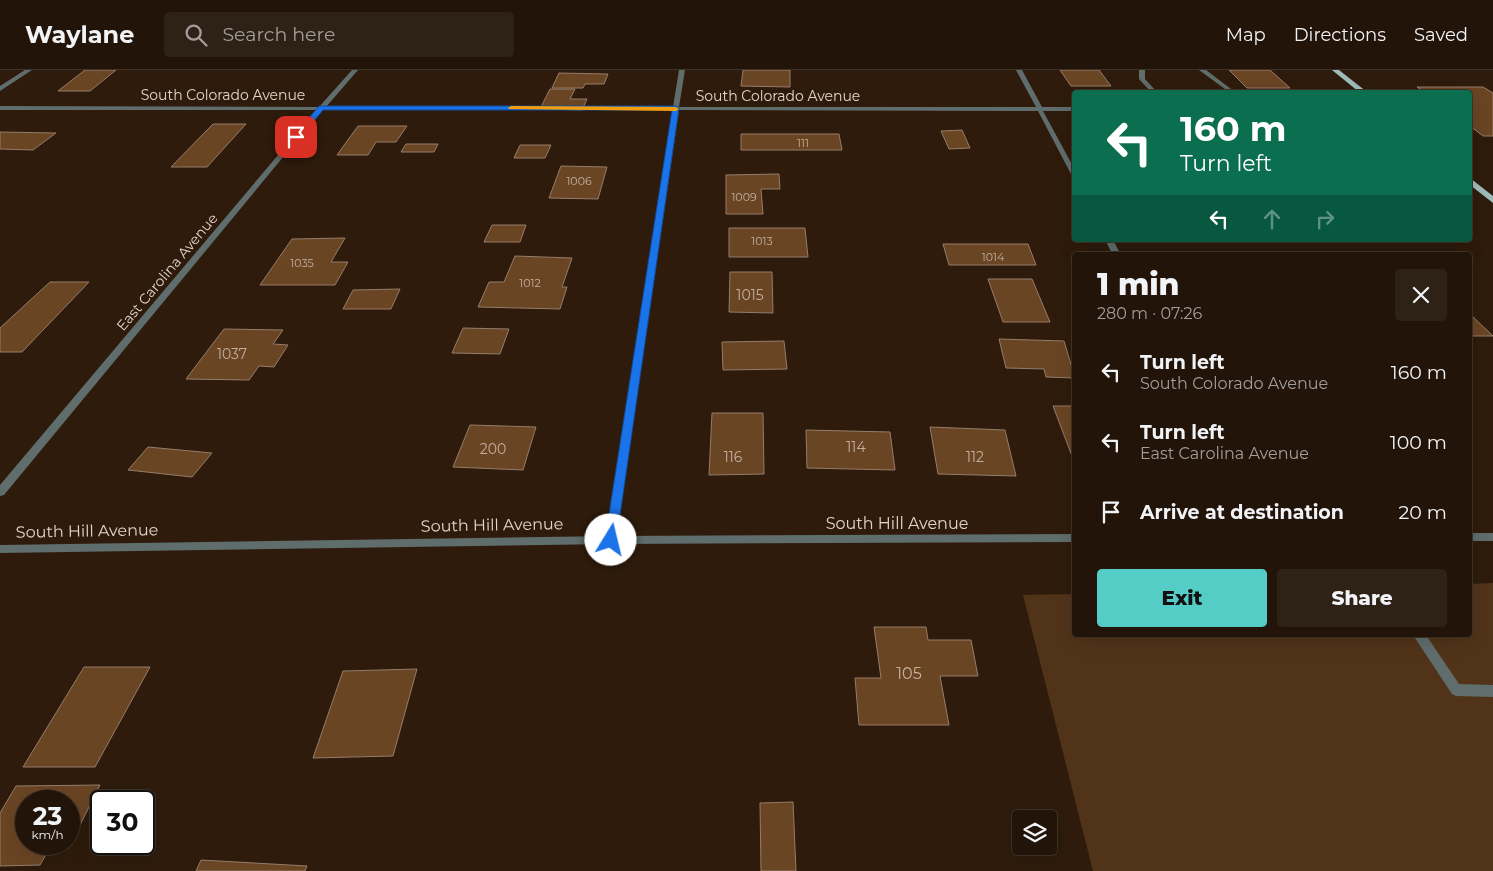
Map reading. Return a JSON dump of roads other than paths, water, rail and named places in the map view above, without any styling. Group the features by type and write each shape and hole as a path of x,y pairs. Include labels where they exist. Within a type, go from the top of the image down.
{"main road":[{"path":"1335,70 1360,90"},
{"path":"1472,183 1493,200"}],"street":[{"path":"0,89 28,70"},
{"name":"East Carolina Avenue","path":"0,492 321,108 355,70"},
{"path":"611,540 682,70"},
{"path":"1019,70 1072,170"},
{"path":"1142,70 1142,79 1152,90"},
{"path":"1202,70 1229,90"},
{"name":"South Colorado Avenue","path":"0,108 1072,109"},
{"path":"1472,537 1493,537"},
{"name":"South Hill Avenue","path":"0,549 611,540 1072,538"},
{"path":"1420,637 1456,690 1493,691"}]}
